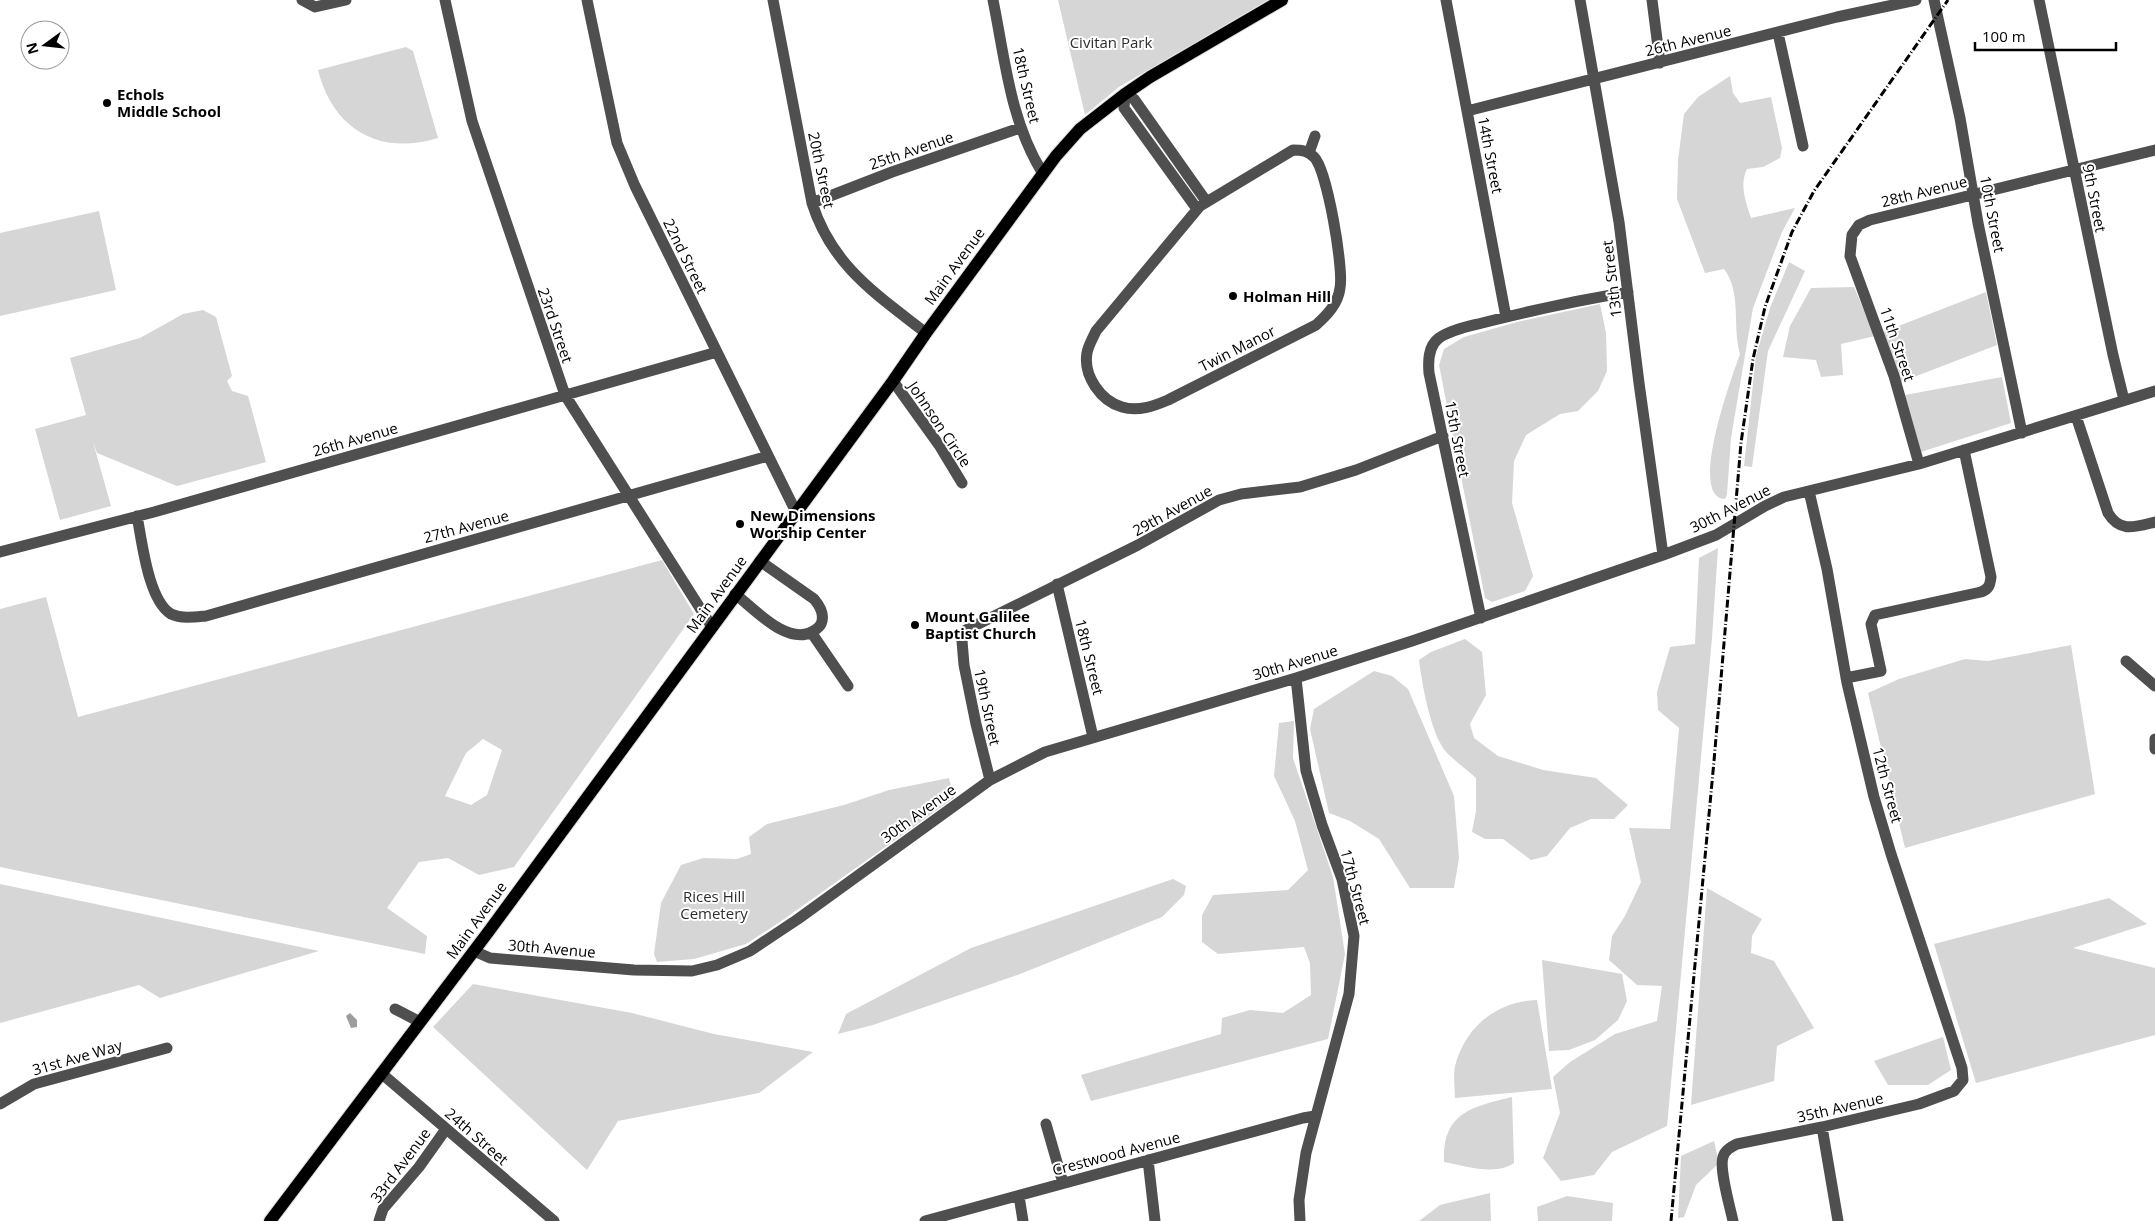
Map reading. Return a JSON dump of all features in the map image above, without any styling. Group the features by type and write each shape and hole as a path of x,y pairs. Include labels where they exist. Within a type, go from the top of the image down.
{"main road":[{"name":"Main Avenue","path":"270,1221 474,951 735,594 894,381 926,333 1042,172 1080,129 1125,94 1150,77 1282,0"}],"street":[{"path":"303,1 315,7 346,0"},
{"name":"23rd Street","path":"445,0 472,121 565,395 712,627"},
{"name":"22nd Street","path":"587,0 616,143 635,186 796,512"},
{"name":"20th Street","path":"773,0 812,202 828,242 867,286 926,333"},
{"name":"18th Street","path":"993,0 1012,100 1028,148 1042,172"},
{"name":"14th Street","path":"1446,0 1506,316"},
{"name":"13th Street","path":"1580,0 1619,222 1663,555"},
{"path":"1652,0 1660,63"},
{"name":"26th Avenue","path":"1467,110 1837,17 1916,0"},
{"name":"10th Street","path":"1934,0 1956,100 1973,194 2022,433"},
{"name":"9th Street","path":"2040,0 2074,170 2124,400"},
{"path":"1778,33 1803,146"},
{"path":"1125,94 1124,108 1202,205"},
{"name":"25th Avenue","path":"812,202 1020,128"},
{"path":"1309,153 1316,136"},
{"name":"Twin Manor","path":"1294,150 1306,150 1316,158 1325,181 1341,265 1340,289 1331,311 1316,325 1168,400 1147,408 1123,408 1102,396 1089,376 1087,353 1096,331 1202,205 1294,150"},
{"name":"28th Avenue","path":"1852,235 1859,225 1870,220 2155,150"},
{"name":"11th Street","path":"1852,235 1850,251 1853,268 1875,321 1894,376 1919,464"},
{"path":"1506,316 1628,292"},
{"name":"15th Street","path":"1481,618 1429,373 1428,360 1431,348 1438,338 1506,316"},
{"name":"26th Avenue","path":"0,552 137,516 717,352"},
{"name":"Johnson Circle","path":"894,381 939,445 962,483"},
{"name":"30th Avenue","path":"474,951 490,958 634,970 692,971 716,966 750,951 798,919 990,780 1045,752 1296,678 1481,618 1716,535 1784,497 1919,464 2155,391"},
{"path":"2076,416 2108,513 2114,522 2125,527 2137,527 2155,522"},
{"name":"29th Avenue","path":"962,641 966,630 976,623 1138,545 1219,500 1241,494 1300,487 1356,470 1443,436"},
{"path":"1846,678 1881,671 1871,624 1875,615 1982,592 1990,586 1992,577 1964,450"},
{"name":"27th Avenue","path":"137,516 152,584 163,605 171,614 183,617 206,616 768,456"},
{"name":"12th Street","path":"1809,491 1825,560 1846,678 1877,806 1962,1068 1963,1080"},
{"path":"735,594 784,632 796,636 805,635 821,624 822,614 820,606 814,599 784,576 760,561"},
{"name":"18th Street","path":"1057,584 1093,737"},
{"path":"811,632 848,686"},
{"name":"19th Street","path":"962,641 964,665 990,780"},
{"path":"2126,661 2155,686"},
{"name":"17th Street","path":"1296,678 1306,771 1322,825 1342,879 1354,936 1349,994 1315,1116 1303,1172 1299,1200 1300,1221"},
{"path":"2155,739 2155,749"},
{"path":"394,1009 420,1022"},
{"name":"31st Ave Way","path":"0,1104 34,1084 167,1048"},
{"name":"24th Street","path":"381,1073 554,1221"},
{"name":"35th Avenue","path":"1733,1221 1725,1181 1723,1157 1728,1148 1737,1144 1822,1127 1919,1104 1954,1090 1963,1080"},
{"name":"Crestwood Avenue","path":"926,1221 1315,1116"},
{"path":"1046,1124 1063,1183"},
{"path":"1822,1127 1838,1221"},
{"name":"33rd Avenue","path":"379,1220 383,1209 418,1167 446,1129"},
{"path":"1148,1160 1155,1221"},
{"path":"1018,1196 1024,1221"}],"green space":[{"name":"Civitan Park","path":"1058,0 1268,0 1119,87 1085,115"},
{"path":"406,47 413,51 438,138 417,143 397,143 378,140 362,133 347,123 325,91 318,70"},
{"path":"1730,76 1733,93 1740,103 1771,97 1782,148 1780,158 1763,167 1747,169 1743,187 1751,218 1795,208 1782,232 1753,308 1731,438 1727,494 1725,499 1714,493 1710,479 1711,458 1722,408 1740,354 1735,299 1730,278 1724,269 1705,273 1677,199 1678,160 1684,114 1698,97"},
{"path":"99,211 116,290 0,316 0,233"},
{"path":"1789,262 1805,271 1768,351 1752,467 1744,466 1756,356 1770,308"},
{"path":"1854,287 1875,336 1841,344 1843,375 1821,377 1816,360 1783,357 1790,326 1811,288"},
{"path":"1986,292 1997,345 1901,382 1883,332"},
{"path":"1600,304 1606,333 1607,371 1598,391 1578,411 1560,414 1526,435 1514,461 1512,503 1533,576 1525,591 1492,602 1485,598 1439,365 1444,349 1464,337 1517,322"},
{"path":"203,310 216,317 232,376 227,381 232,391 248,396 266,462 177,486 97,453 93,442 111,506 60,520 35,429 86,415 70,358 140,338 183,314"},
{"path":"2002,377 2011,423 1921,452 1905,395"},
{"path":"1718,548 1712,638 1667,1126 1612,1152 1594,1175 1561,1181 1543,1158 1560,1113 1553,1077 1570,1062 1615,1034 1657,1021 1662,986 1637,985 1609,960 1612,936 1625,916 1641,882 1629,828 1670,829 1679,728 1658,710 1657,692 1670,647 1695,644 1699,558"},
{"path":"662,560 694,614 514,867 479,875 448,858 419,862 387,908 427,936 425,954 0,867 0,609 46,597 78,717","holes":["483,739 502,750 487,795 471,805 445,796 466,753"]},
{"path":"1465,639 1482,652 1486,695 1470,724 1474,738 1498,756 1543,770 1596,778 1628,805 1614,819 1591,819 1570,828 1547,856 1531,860 1503,839 1485,839 1472,832 1476,811 1476,778 1447,753 1436,735 1428,709 1419,660 1431,652"},
{"path":"2071,645 2095,794 1905,848 1868,693 1899,679 1965,659 1988,661"},
{"path":"1374,671 1392,676 1408,689 1454,796 1459,858 1454,888 1410,888 1379,839 1350,821 1329,813 1310,729 1314,709"},
{"path":"1294,721 1293,758 1333,877 1345,954 1328,1039 1091,1101 1081,1075 1221,1034 1222,1018 1250,1010 1283,1013 1311,995 1310,963 1304,947 1218,954 1202,942 1202,915 1213,895 1288,890 1308,870 1295,821 1274,776 1279,723"},
{"name":"Rices Hill Cemetery","path":"949,778 954,798 780,922 746,944 694,959 657,962 654,954 661,903 681,865 703,858 737,859 751,854 749,837 767,824 844,805 889,790"},
{"path":"1173,879 1186,886 1184,895 1162,917 1020,974 873,1025 838,1034 846,1014 971,948"},
{"path":"0,884 319,951 160,998 139,985 0,1023"},
{"path":"1707,888 1762,919 1752,936 1751,953 1774,961 1814,1028 1777,1046 1774,1081 1691,1105"},
{"path":"2109,898 2147,924 2073,948 2155,968 2155,1035 1976,1083 1934,944"},
{"path":"1542,960 1622,974 1627,1001 1618,1020 1595,1040 1569,1050 1549,1051"},
{"path":"473,984 632,1013 714,1034 813,1052 759,1093 618,1121 587,1170 433,1027"},
{"path":"1537,1000 1552,1089 1455,1098 1455,1066 1466,1039 1475,1028 1496,1011 1509,1005"},
{"path":"1943,1037 1951,1070 1928,1085 1888,1085 1874,1061"},
{"path":"1512,1097 1514,1163 1498,1169 1480,1169 1444,1162 1448,1133 1462,1115 1484,1104"},
{"path":"1714,1141 1719,1163 1696,1185 1684,1217 1678,1218 1681,1156"},
{"path":"1490,1193 1491,1221 1419,1221 1440,1205"},
{"path":"1567,1196 1613,1203 1612,1221 1538,1221 1537,1207"}],"shaded area":[{"path":"350,1013 357,1020 357,1027 351,1028 346,1016"}],"railway":[{"path":"1671,1221 1714,761 1741,443 1753,359 1765,307 1792,232 1814,191 1948,0"}],"place":[{"name":"Echols Middle School","path":"107,103"},
{"name":"Holman Hill","path":"1233,296"},
{"name":"New Dimensions Worship Center","path":"740,524"},
{"name":"Mount Galilee Baptist Church","path":"915,625"}]}
